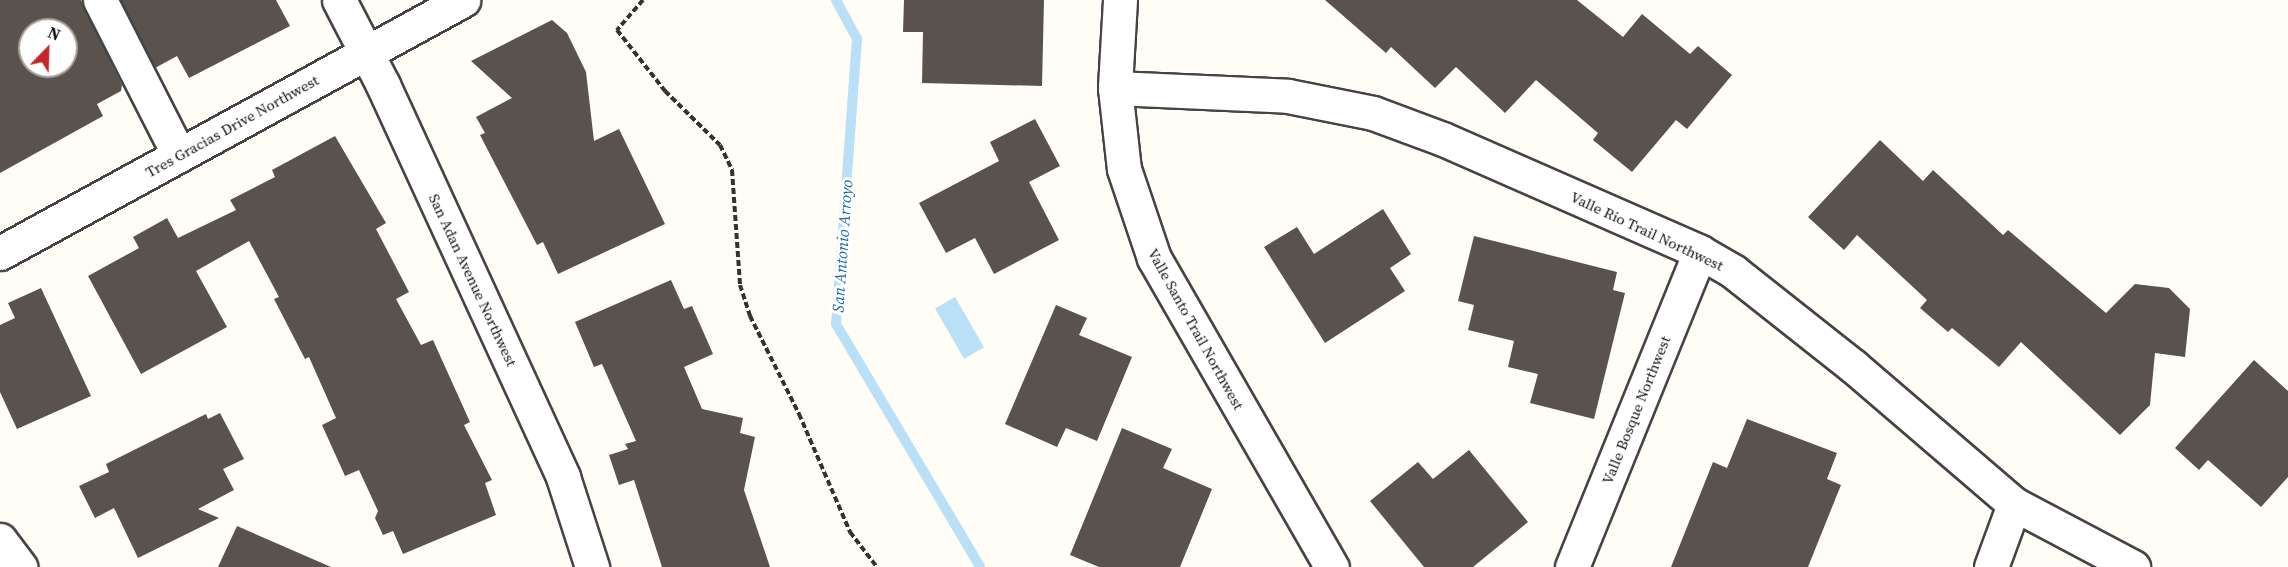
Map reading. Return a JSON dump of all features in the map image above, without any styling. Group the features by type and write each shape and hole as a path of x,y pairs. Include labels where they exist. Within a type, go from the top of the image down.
{"street":[{"path":"100,0 180,155"},
{"name":"San Adan Avenue Northwest","path":"339,0 367,51 563,477 592,567"},
{"name":"Tres Gracias Drive Northwest","path":"0,253 463,0"},
{"name":"Valle Santo Trail Northwest","path":"1120,0 1115,88 1124,169 1154,258 1332,567"},
{"name":"Valle Rio Trail Northwest","path":"1115,88 1288,96 1373,112 1700,252 1734,272 1844,358 2014,504 2133,567"},
{"name":"Valle Bosque Northwest","path":"1572,567 1700,252"},
{"path":"1991,567 2014,504"},
{"path":"0,540 20,567"}],"path":[{"path":"643,0 617,30 634,57 720,145 732,170 740,285 750,316 799,414 850,532 877,567"}],"water":[{"path":"955,297 984,347 964,359 935,308"}],"building":[{"path":"0,0 81,0 122,85 121,91 97,104 103,116 0,173"},
{"path":"121,0 276,0 290,26 189,78 177,56 155,68"},
{"path":"904,0 1044,0 1042,86 922,83 923,32 903,32"},
{"path":"1325,0 1577,0 1623,37 1642,14 1690,54 1698,46 1732,75 1687,129 1676,120 1632,172 1593,140 1598,133 1536,80 1505,113 1456,67 1435,88 1391,47 1386,53"},
{"path":"552,20 567,33 586,72 594,141 619,129 665,224 558,274 543,242 537,245 480,135 485,133 476,117 512,98 471,61"},
{"path":"1035,119 1060,166 1029,182 1059,240 994,274 975,238 946,253 919,203 999,161 990,142"},
{"path":"335,136 386,223 376,229 409,292 396,299 421,345 433,340 470,422 464,425 492,480 485,483 496,515 403,554 393,531 383,535 375,518 378,511 359,470 345,476 322,425 336,418 309,357 305,359 274,299 279,297 249,241 196,271 227,327 141,374 88,276 139,248 133,237 167,218 178,238 236,210 230,200 275,177 272,170"},
{"path":"1880,140 1923,181 1933,170 2003,235 2008,230 2106,313 2135,284 2169,288 2190,309 2185,357 2155,353 2150,405 2120,435 2021,342 1999,367 1952,328 1948,332 1920,308 1927,300 1857,235 1844,250 1808,217"},
{"path":"1383,209 1411,254 1390,268 1405,291 1325,343 1264,247 1297,227 1314,254"},
{"path":"1474,236 1617,272 1613,290 1625,293 1594,419 1530,403 1538,374 1508,367 1514,341 1468,330 1474,305 1458,301"},
{"path":"671,280 684,309 692,306 713,354 684,367 702,409 743,418 740,433 755,437 744,490 770,567 662,567 634,480 619,485 609,455 628,449 625,444 636,441 602,364 594,367 575,322"},
{"path":"41,288 91,396 17,429 0,392 0,325 15,318 8,303"},
{"path":"1056,305 1087,318 1079,335 1132,357 1097,441 1066,428 1057,447 1005,424"},
{"path":"2254,360 2288,391 2288,477 2261,507 2208,460 2199,470 2175,448"},
{"path":"220,413 244,459 223,469 234,490 198,509 219,518 138,558 114,508 95,518 79,486 109,472 106,464 206,414 208,419"},
{"path":"1747,419 1837,453 1827,479 1841,485 1808,567 1671,567 1713,462 1727,468"},
{"path":"1122,428 1172,449 1163,468 1212,489 1180,567 1099,567 1070,555"},
{"path":"1469,450 1528,522 1473,567 1424,567 1370,501 1418,462 1433,479"},
{"path":"237,526 331,567 218,567"}],"waterway":[{"name":"San Antonio Arroyo","path":"836,0 857,39 836,324 980,567"}]}
